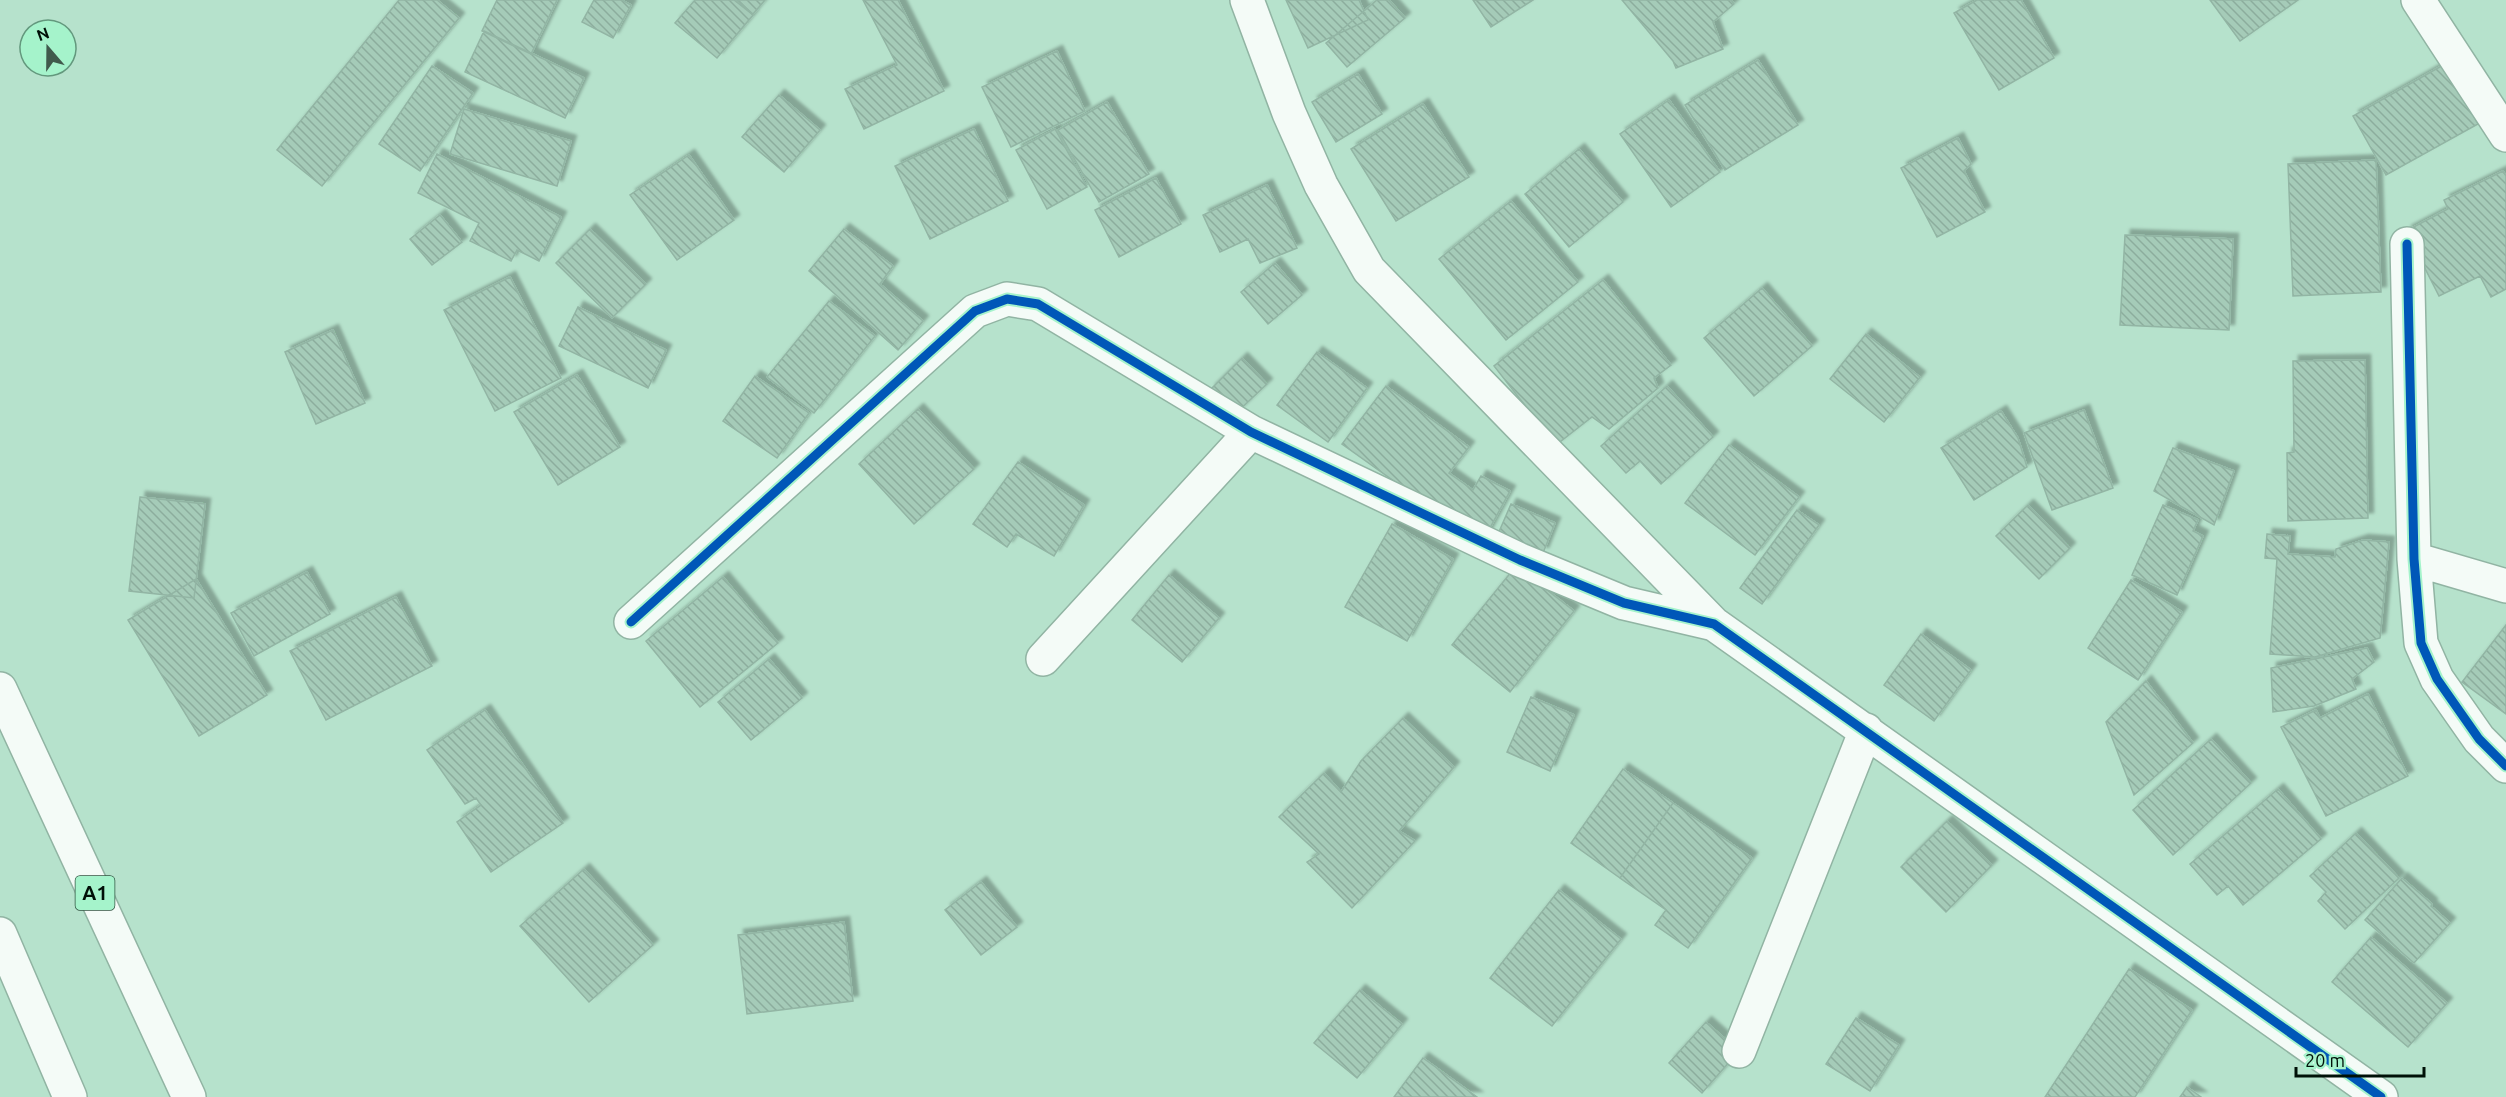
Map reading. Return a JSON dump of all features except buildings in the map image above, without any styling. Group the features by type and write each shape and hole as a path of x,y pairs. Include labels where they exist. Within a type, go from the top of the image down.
{"main road":[{"path":"1247,0 1289,113 1321,185 1369,270 1714,624 2381,1097"},
{"path":"2418,0 2506,135"},
{"path":"2407,244 2414,558 2421,643 2437,679 2479,739 2506,766"},
{"path":"631,622 975,311 1007,299 1038,304 1251,432 1530,564 1624,603 1714,624"},
{"path":"1043,659 1251,432"},
{"path":"2414,558 2506,586"},
{"name":"A1","path":"0,689 189,1097"},
{"path":"1739,1051 1866,730"},
{"path":"0,934 70,1097"}],"cycle path":[{"path":"2407,244 2414,559 2421,643 2437,679 2479,739 2506,766"},
{"path":"631,622 975,311 1007,299 1038,304 1251,432 1520,560 1624,603 1714,624 2381,1097"}]}
